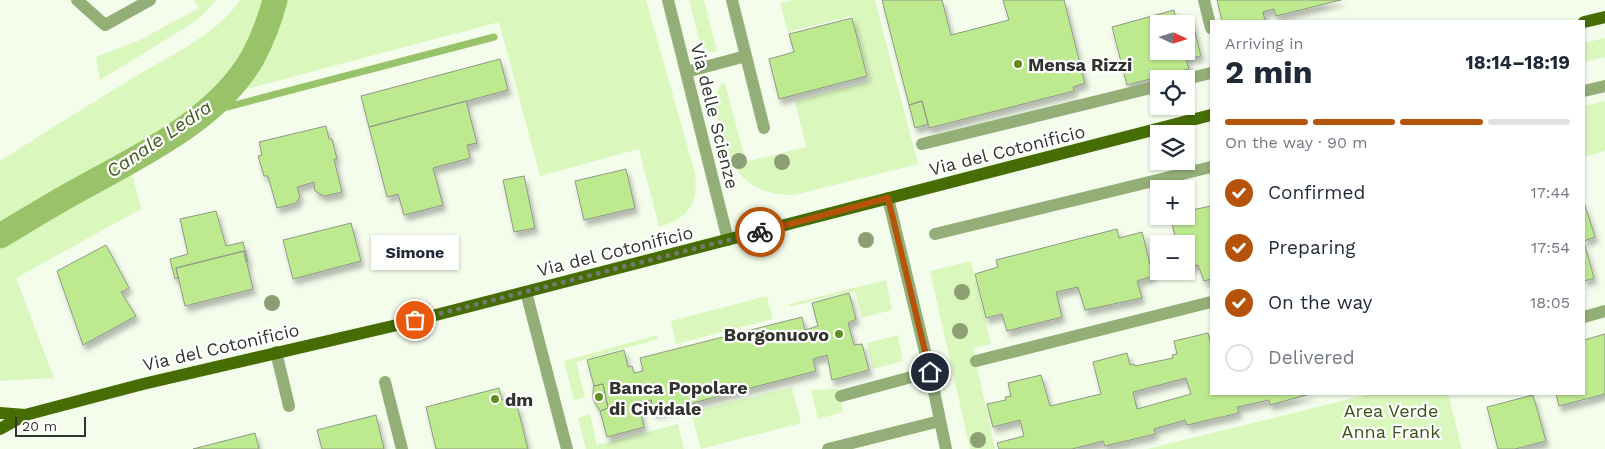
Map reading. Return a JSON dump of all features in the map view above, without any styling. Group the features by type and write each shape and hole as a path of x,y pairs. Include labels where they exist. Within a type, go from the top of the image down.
{"main road":[{"path":"1585,22 1605,17"},
{"name":"Via del Cotonificio","path":"0,429 25,415 143,384 526,292 1210,116"},
{"name":"Via del Cotonificio","path":"0,413 25,415"}],"street":[{"path":"77,0 105,25 150,0"},
{"name":"Via delle Scienze","path":"668,0 728,240"},
{"path":"732,0 764,128"},
{"path":"1204,0 1210,24"},
{"path":"686,72 746,56"},
{"path":"1195,77 1210,73"},
{"path":"1585,91 1605,86"},
{"path":"922,144 1150,88"},
{"path":"935,234 1210,167"},
{"path":"888,198 930,372 946,449"},
{"path":"526,292 567,449"},
{"path":"976,361 1210,302"},
{"path":"1585,317 1605,312"},
{"path":"276,352 289,406"},
{"path":"840,396 930,372"},
{"path":"384,382 402,449"},
{"path":"828,449 940,421"}],"green space":[{"path":"194,0 216,1 196,21 100,80 96,57 140,40 199,8"},
{"path":"240,0 269,0 256,36 239,66 217,92 192,114 169,130 127,154 141,209 16,278 54,378 0,381 0,161 99,98 205,35 230,13"},
{"path":"286,0 646,0 695,173 696,184 693,202 684,214 659,227 639,149 540,176 499,22 239,91 264,59 274,38"},
{"path":"689,0 704,0 717,52 709,52 701,46"},
{"path":"794,0 875,0 918,164 794,195 774,193 757,187 745,179 735,168 723,139 715,103 715,95 721,84 725,83 746,162 806,147 795,101 870,81 852,16 788,32 780,3"},
{"path":"1605,38 1605,57 1585,62 1585,43"},
{"path":"1605,101 1605,151 1585,157 1585,106"},
{"path":"971,261 991,344 973,348 995,449 970,449 930,271"},
{"path":"886,280 892,310 862,318 855,291 789,307 789,304"},
{"path":"767,296 773,319 676,344 671,321"},
{"path":"657,335 658,339 576,362 585,397 574,400 564,361"},
{"path":"898,335 903,361 873,369 867,343"},
{"path":"792,387 801,423 701,449 691,412"},
{"path":"838,389 843,412 818,419 811,390"},
{"name":"Area Verde Anna Frank","path":"1366,395 1448,395 1462,449 1147,449"},
{"path":"590,414 597,445 678,424 684,449 586,449 578,418"}],"building":[{"path":"882,0 942,0 951,35 1009,20 1003,0 1064,0 1085,83 1073,87 1074,91 929,128 922,101 909,105"},
{"path":"1217,0 1341,0 1276,16 1274,9 1263,12 1265,20 1222,20"},
{"path":"1174,10 1175,15 1156,15"},
{"path":"1150,17 1150,60 1186,60 1189,69 1150,70 1150,79 1127,85 1112,27"},
{"path":"852,18 867,76 779,99 769,59 794,52 789,34"},
{"path":"1195,33 1201,56 1195,57"},
{"path":"500,59 508,90 369,127 361,96"},
{"path":"466,101 477,143 467,145 470,158 433,168 443,205 404,215 398,194 387,197 369,127"},
{"path":"922,101 928,124 915,128 909,105"},
{"path":"326,126 329,139 332,139 337,159 334,159 342,192 324,196 315,191 314,182 297,187 300,197 296,203 277,208 268,176 264,176 258,156 262,155 259,142"},
{"path":"626,169 635,208 584,220 575,181"},
{"path":"524,176 535,228 514,232 503,180"},
{"path":"1585,205 1595,237 1585,241"},
{"path":"1210,206 1210,279 1204,281 1198,265 1195,266 1195,235 1175,235 1172,225 1195,225 1195,209"},
{"path":"216,211 226,246 243,242 248,261 246,262 244,251 176,268 178,278 175,279 170,259 188,254 180,219"},
{"path":"351,223 361,261 293,279 283,240"},
{"path":"1117,229 1119,238 1142,232 1150,264 1150,277 1137,281 1142,298 1085,310 1078,287 1056,292 1062,317 1007,331 1002,314 986,318 975,274 998,267 996,260"},
{"path":"106,245 129,288 121,292 136,316 83,345 57,271"},
{"path":"1585,246 1594,278 1585,281"},
{"path":"244,251 253,289 185,306 176,268"},
{"path":"849,293 856,319 848,323 854,345 862,344 869,370 832,380 827,355 813,359 816,371 654,413 651,400 641,403 643,409 640,410 644,427 607,437 600,411 608,408 603,384 594,386 587,360 624,350 628,367 632,366 634,373 643,371 640,358 802,317 805,330 818,326 812,303"},
{"path":"1208,333 1210,340 1210,395 1306,395 1270,405 1269,400 1237,407 1239,413 1187,425 1185,420 1154,429 1155,434 1105,446 1103,441 1072,449 999,449 997,443 1024,436 1020,420 993,427 987,404 1006,400 1005,397 1011,396 1008,383 1041,375 1050,406 1101,394 1093,362 1127,353 1130,365 1134,364 1135,366 1173,358 1172,355 1177,354 1174,341","holes":["1186,378 1191,394 1137,409 1133,392"]},
{"path":"1605,334 1605,394 1559,406 1556,395 1585,395 1585,340"},
{"name":"Banca Popolare di Cividale","path":"603,384 608,408 600,411 593,399 593,391 594,386"},
{"path":"499,388 502,400 507,399 509,407 517,405 528,449 436,449 426,407"},
{"path":"1533,395 1546,441 1515,449 1498,449 1487,407"},
{"path":"376,415 384,449 322,449 317,430"},
{"path":"255,433 259,449 193,449"}],"waterway":[{"name":"Canale Ledra","path":"0,236 153,148 199,117 220,99 238,79 253,57 266,29 275,0"},
{"path":"204,113 494,37"}],"way so far":[{"path":"415,320 760,232"}],"place":[{"name":"Mensa Rizzi","path":"1018,64"},
{"name":"Simone","path":"415,320"},
{"name":"Borgonuovo","path":"839,334"},
{"name":"Banca Popolare di Cividale","path":"599,397"},
{"name":"dm","path":"495,399"}],"route":[{"path":"760,232 888,198 930,372"}]}
